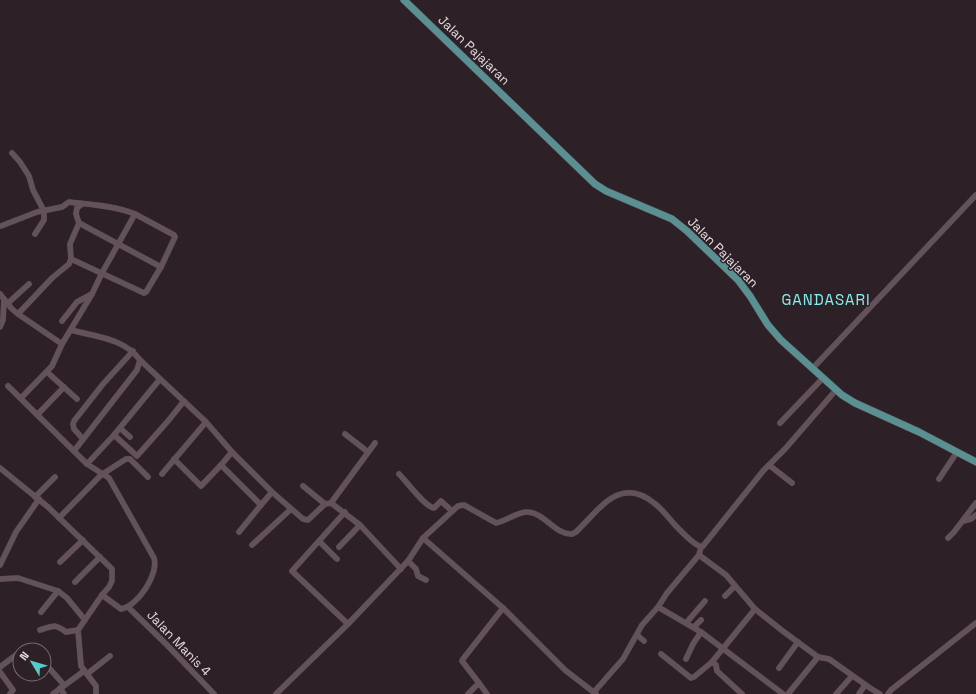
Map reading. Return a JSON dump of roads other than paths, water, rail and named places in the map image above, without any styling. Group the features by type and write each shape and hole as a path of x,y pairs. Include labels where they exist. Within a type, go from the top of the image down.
{"main road":[{"name":"Jalan Pajajaran","path":"404,0 595,184 606,191 672,219 687,231 738,280 750,296 760,314 789,348 836,390 855,403 919,432 976,462"}],"street":[{"path":"12,153 26,171 33,190 44,211 44,220 36,234"},
{"path":"812,369 976,195"},
{"path":"1,226 19,218 62,207 68,202 130,212 174,235 175,237 149,289 144,294 71,259"},
{"path":"18,314 52,278 69,264 71,259 70,244 79,223 76,214 77,208 82,204"},
{"path":"21,398 55,362 62,344 72,330 135,214"},
{"path":"79,223 161,266"},
{"path":"4,299 29,284"},
{"path":"62,322 77,302 92,294"},
{"path":"4,299 18,314 62,344"},
{"path":"0,327 3,320 4,299"},
{"path":"72,330 116,341 133,351 140,360 206,422 232,452 272,492 303,519 308,520 328,503 375,444"},
{"path":"83,439 74,429 74,421 133,351"},
{"path":"74,451 137,370 140,360"},
{"path":"47,372 77,399"},
{"path":"780,423 822,378"},
{"path":"87,464 114,435 160,379"},
{"path":"8,386 100,477 111,480 155,562 154,572 145,589 128,607 121,610 102,595"},
{"path":"38,414 64,387"},
{"path":"423,538 503,608 565,670 592,693 623,658 642,625 699,555 701,547 769,465 785,449 836,390"},
{"path":"114,435 137,456 166,424 184,401"},
{"path":"162,474 206,422"},
{"path":"120,428 130,437"},
{"path":"345,434 368,452"},
{"path":"174,459 201,486 232,452"},
{"path":"939,479 957,452"},
{"path":"59,518 100,477 128,458 148,477"},
{"path":"220,465 261,505"},
{"path":"769,465 792,482"},
{"path":"0,468 37,498 111,567 111,584 78,630 81,666 96,686 96,694"},
{"path":"400,474 417,493 420,499 431,508 434,508 441,501 452,511"},
{"path":"0,565 16,532 37,498 55,477"},
{"path":"303,486 344,512 360,525 400,569"},
{"path":"239,532 272,492"},
{"path":"276,694 348,624 408,562 423,538 458,506 464,505 496,523 527,512 538,515 564,533 572,534 576,532 611,498 617,494 629,492 644,496 653,502 690,539 701,547"},
{"path":"948,538 976,503"},
{"path":"252,546 291,508"},
{"path":"344,512 292,571 348,624"},
{"path":"963,521 971,519 976,515"},
{"path":"339,547 360,525"},
{"path":"60,562 83,540"},
{"path":"319,541 337,559"},
{"path":"699,555 726,575 755,609 818,657 829,659 880,694"},
{"path":"75,582 100,557"},
{"path":"408,562 416,569 418,576 426,580"},
{"path":"0,579 18,578 58,591 67,598 85,620"},
{"path":"725,596 735,586"},
{"path":"41,612 58,591"},
{"path":"686,623 705,601"},
{"name":"Jalan Manis 4","path":"128,607 214,694"},
{"path":"658,607 701,632 781,692"},
{"path":"487,694 462,662 503,608"},
{"path":"661,654 691,678 696,676 712,662 755,609"},
{"path":"694,628 701,620"},
{"path":"888,694 891,690 976,623"},
{"path":"40,630 56,625 66,632 78,630"},
{"path":"686,659 701,632"},
{"path":"636,635 644,641"},
{"path":"779,668 798,642"},
{"path":"53,694 110,656"},
{"path":"788,694 818,657"},
{"path":"0,667 12,658"},
{"path":"712,662 715,664 717,671 742,694"},
{"path":"0,672 13,690 10,694"},
{"path":"52,672 62,687 64,694"},
{"path":"836,694 852,676"},
{"path":"468,694 479,683"},
{"path":"859,694 865,685"}],"district":[{"name":"GANDASARI","path":"826,299"}]}
